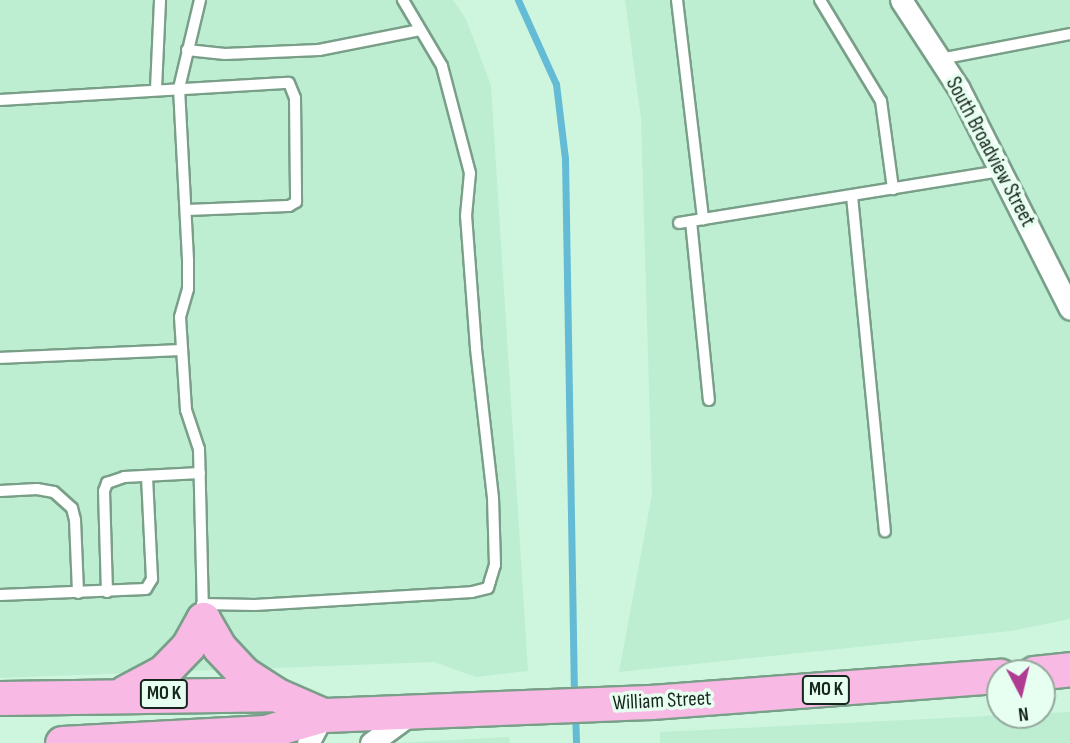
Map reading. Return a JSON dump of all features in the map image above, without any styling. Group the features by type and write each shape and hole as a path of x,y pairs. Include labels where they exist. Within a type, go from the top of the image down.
{"main road":[{"path":"121,694 163,672 188,646 202,611"},
{"path":"202,611 219,647 243,673 275,694"},
{"name":"William Street","path":"62,743 247,738 265,732 316,729 413,713 651,702 986,677"},
{"name":"William Street","path":"0,698 121,694 275,694 316,729"}],"street":[{"name":"South Broadview Street","path":"901,0 959,89 1070,309"},
{"path":"371,743 413,713"}],"lane":[{"path":"156,89 160,0"},
{"path":"200,0 179,88 188,289 180,317 186,410 199,449 202,611 255,605 472,592 488,587 491,581 495,565 493,498 477,361 466,216 470,173 442,65 403,0"},
{"path":"677,0 703,219"},
{"path":"820,0 881,101 893,189"},
{"path":"187,50 225,54 319,50 420,30"},
{"path":"940,60 1070,34"},
{"path":"0,100 289,83 295,98 296,202 289,206 186,210"},
{"path":"679,223 1000,170"},
{"path":"852,196 885,531"},
{"path":"691,221 709,400"},
{"path":"0,358 182,350"},
{"path":"107,592 104,491 107,483 114,478 200,473"},
{"path":"0,595 139,591 151,584 147,476"},
{"path":"0,491 37,489 54,492 72,508 75,520 78,593"}],"shaded area":[{"path":"0,0 453,0 466,19 491,85 528,671 476,677 434,662 0,678"},
{"path":"625,0 1070,0 1070,619 1011,631 619,672 652,494 641,119"},
{"path":"1070,712 1070,743 660,743 660,732 986,716 986,729 1056,729 1056,713"},
{"path":"509,737 510,743 394,743"}],"waterway":[{"path":"518,0 556,84 565,158 574,697"},
{"path":"575,712 576,743"}]}
